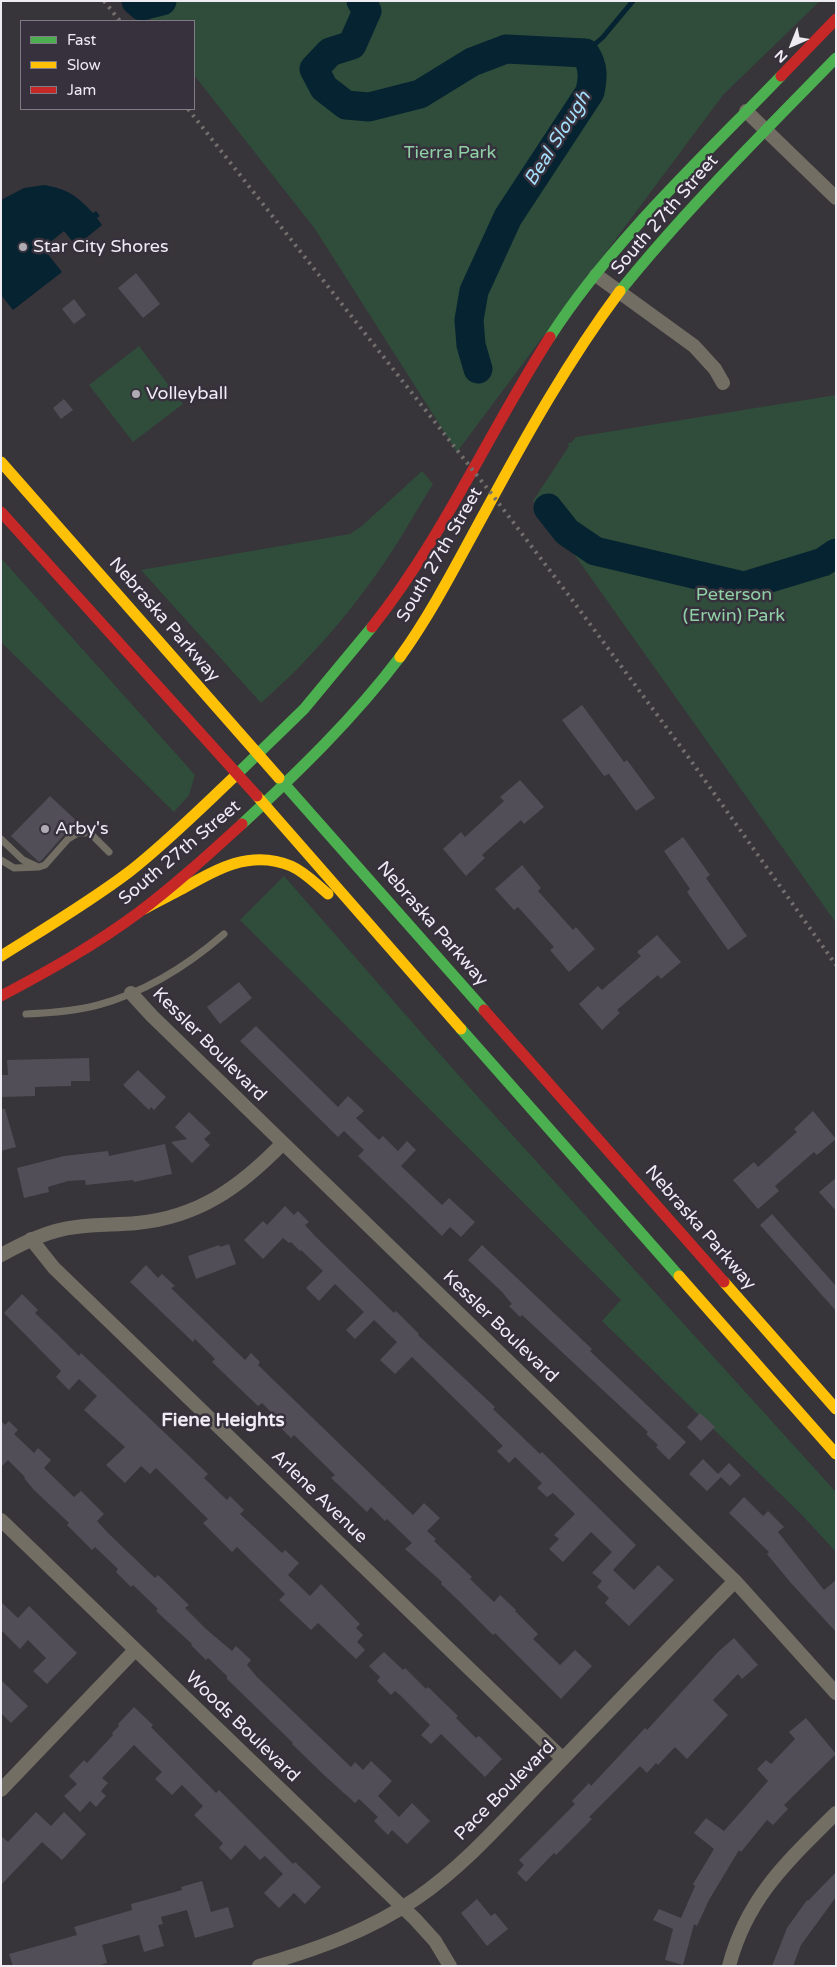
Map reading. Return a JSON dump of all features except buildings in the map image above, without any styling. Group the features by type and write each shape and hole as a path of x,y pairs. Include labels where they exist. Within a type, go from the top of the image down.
{"main road":[{"name":"South 27th Street","path":"1,956 72,912 130,871 173,835 304,709 339,669 392,602 428,548 527,373 554,332 596,275 652,209 836,19"},
{"name":"South 27th Street","path":"1,996 81,952 144,909 178,882 286,784 368,696 399,657 429,614 517,456 557,387 594,329 682,217 836,58"},
{"name":"Nebraska Parkway","path":"1,462 836,1409"},
{"path":"1,512 236,774 836,1454"},
{"path":"144,909 229,863 243,859 271,860 286,864 301,872 329,894 437,1002"}],"street":[{"path":"746,111 836,198"},
{"path":"596,275 694,346 715,369 723,383"},
{"name":"Kessler Boulevard","path":"131,993 152,1016 736,1580 836,1693"},
{"path":"1,1254 31,1239 57,1230 74,1227 137,1223 193,1210 235,1187 283,1143"},
{"name":"Arlene Avenue","path":"31,1239 54,1268 563,1759"},
{"name":"Woods Boulevard","path":"1,1520 403,1907 435,1942 450,1966"},
{"name":"Pace Boulevard","path":"259,1966 319,1948 353,1934 403,1907 454,1868 563,1759 736,1580"},
{"path":"1,1790 135,1650"},
{"path":"729,1966 742,1928 756,1902 777,1873 836,1813"}],"lane":[{"path":"1,860 14,868 39,867 45,864 68,840 78,833 90,833 109,852"},
{"path":"1,839 23,860 39,867"},
{"path":"26,1014 84,1008 131,993 184,966 224,934"}],"green space":[{"name":"Tierra Park","path":"136,1 820,1 723,95 457,452 315,229 195,76 195,20 151,20"},
{"name":"Volleyball","path":"139,346 183,404 133,442 89,385"},
{"name":"Peterson (Erwin) Park","path":"836,395 836,923 554,526 533,501 569,446 568,443 571,443 576,437"},
{"path":"422,471 433,484 375,576 361,596 313,652 261,703 141,570 350,534 363,525"},
{"path":"1,558 195,775 189,795 174,812 1,642"},
{"path":"284,876 468,1086 836,1492 836,1552 801,1514 602,1321 621,1300 240,920"}],"water":[{"name":"Star City Shores","path":"44,185 66,191 82,202 93,213 96,211 100,216 97,218 102,225 76,246 64,231 43,248 62,272 13,310 1,295 1,200 24,188"}],"waterway":[{"name":"Beal Slough","path":"136,1 142,6 162,1"},
{"name":"Beal Slough","path":"361,1 367,11 352,45 330,52 314,69 324,88 346,105 369,107 420,94 472,62 506,49 585,53 590,63 592,77 590,92 508,217 474,291 469,320 471,345 478,369"},
{"path":"585,53 603,37 633,1"},
{"name":"Beal Slough","path":"548,508 567,532 595,551 744,586 823,562 836,553"}],"railway":[{"path":"104,1 119,20"},
{"path":"189,110 494,497 570,597 689,758 836,965"}],"traffic: fast":[{"path":"620,291 698,201 836,58"},
{"path":"550,337 574,302 629,234 781,76"},
{"path":"234,777 304,709 372,627"},
{"path":"242,824 284,785 345,723 400,657"},
{"path":"279,778 484,1010"},
{"path":"461,1029 679,1276"}],"traffic: slow":[{"path":"400,657 434,604 548,399 620,291"},
{"path":"1,462 279,778"},
{"path":"1,956 82,905 129,872 170,838 234,777"},
{"path":"257,796 461,1029"},
{"path":"144,909 221,868 248,861 276,861 291,866 306,875 328,894"},
{"path":"679,1276 836,1454"},
{"path":"724,1282 836,1409"}],"traffic: jam":[{"path":"781,76 836,19"},
{"path":"372,627 398,593 421,558 550,337"},
{"path":"1,512 257,796"},
{"path":"1,996 71,957 122,925 178,881 242,824"},
{"path":"484,1010 724,1282"}],"place":[{"name":"Star City Shores","path":"23,247"},
{"name":"Volleyball","path":"136,394"},
{"name":"Arby's","path":"45,829"}],"district":[{"name":"Fiene Heights","path":"223,1421"}]}
